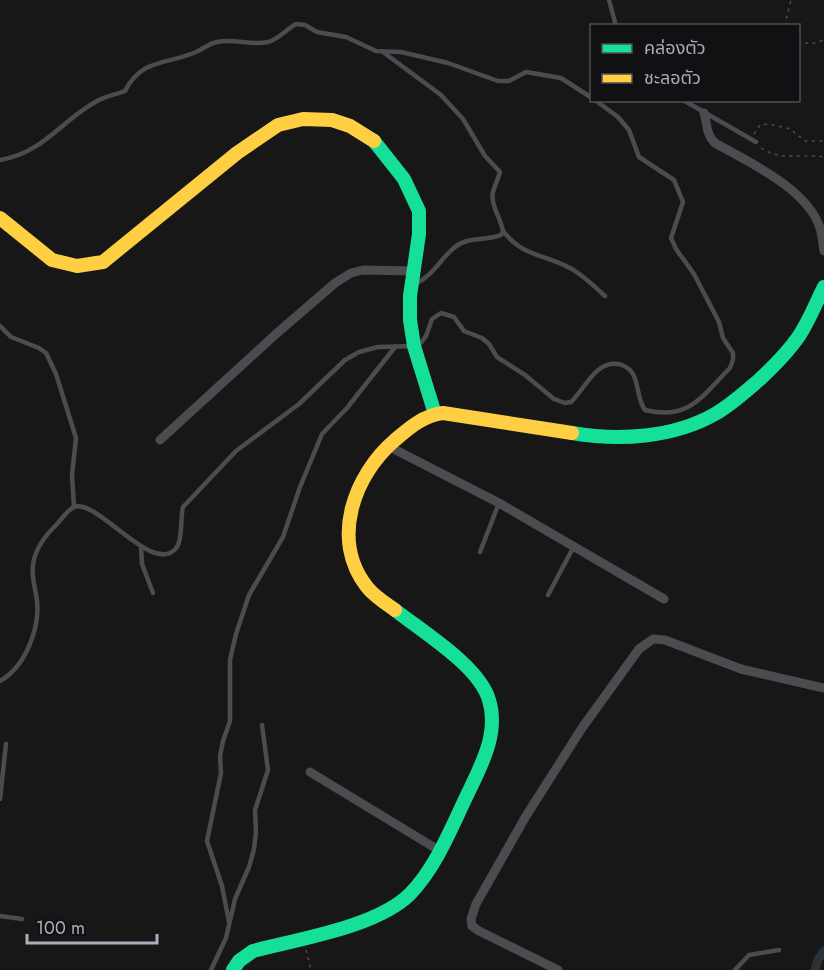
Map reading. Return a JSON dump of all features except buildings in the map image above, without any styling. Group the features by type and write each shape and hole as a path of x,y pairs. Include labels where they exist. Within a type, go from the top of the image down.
{"street":[{"path":"704,113 706,130 715,143 770,174 794,192 810,210 819,226 824,251"},
{"path":"0,218 52,260 77,266 103,262 237,153 278,126 303,119 332,120 350,126 376,143 404,179 418,211 419,234 411,287 410,320 414,346 435,414"},
{"path":"160,440 276,334 336,283 351,273 363,270 413,271"},
{"path":"233,970 239,961 253,951 370,920 409,895 422,881 440,851 487,753 491,712 489,699 472,670 372,593 360,580 354,565 348,536 353,502 376,459 409,428 435,414 450,413 590,436 626,437 660,433 686,426 715,414 773,367 799,336 824,287"},
{"path":"388,446 499,503 664,599"},
{"path":"558,970 479,931 472,926 471,919 476,904 526,816 582,728 639,649 653,639 665,639 741,669 824,688"},
{"path":"310,772 440,851"}],"lane":[{"path":"609,0 615,24"},
{"path":"0,160 18,157 51,136 99,100 125,91 132,77 150,65 196,52 215,42 235,40 256,44 272,42 296,24 317,32 346,38 376,51 401,52 448,63 498,81 509,81 526,72 561,78 590,97"},
{"path":"382,51 441,95 464,119 485,156 500,172 493,193 494,205 503,231 518,247 569,267 604,296"},
{"path":"0,681 6,678 19,663 35,631 37,602 33,565 37,551 43,539 74,507 81,506 89,509 122,531 141,548 162,553 171,552 180,542 180,518 183,507 236,451 299,404 345,360 359,352 378,347 414,346 423,341 432,319 441,313 454,317 464,331 482,338 497,357 525,375 554,399 570,402 589,379 601,369 608,364 619,364 628,367 633,375 641,405 645,410 658,413 677,412 692,406 730,368 734,360 733,353 723,338 719,322 694,274 676,249 671,237 683,202 674,180 639,157 629,130 618,117 597,102"},
{"path":"686,102 756,142"},
{"path":"411,287 428,278 456,246 469,240 495,238 503,231"},
{"path":"0,326 11,337 46,353 56,374 76,438 72,475 74,507"},
{"path":"229,922 222,886 207,840 221,773 220,756 230,721 230,660 236,634 249,595 283,537 300,487 322,434 347,408 395,346"},
{"path":"480,552 499,503"},
{"path":"141,548 142,564 153,593"},
{"path":"548,596 573,548"},
{"path":"211,970 224,944 229,922 254,849 255,810 268,770 262,725"},
{"path":"0,799 6,744"},
{"path":"0,916 22,919"},
{"path":"735,970 749,955 778,950"}],"path":[{"path":"787,24 791,0"},
{"path":"800,41 811,44 824,40"},
{"path":"824,141 805,141 790,129 763,124 757,128 754,136 762,149 777,156 824,158"},
{"path":"302,938 311,970"}],"waterway":[{"path":"815,970 824,951"}],"traffic: fast":[{"path":"374,141 404,179 419,211 419,234 410,296 410,320 414,346 435,414"},
{"path":"572,433 608,437 645,436 682,428 715,414 748,389 785,354 803,330 824,287"},
{"path":"233,970 239,961 253,951 358,923 396,905 410,894 436,858 479,770 488,747 492,724 492,712 483,687 449,650 395,610"}],"traffic: slow":[{"path":"0,218 52,260 77,266 103,262 237,153 278,125 303,119 332,120 350,126 374,141"},
{"path":"395,610 367,587 356,569 350,549 349,529 358,490 368,471 381,454 417,423 429,416 443,413 572,433"}]}
